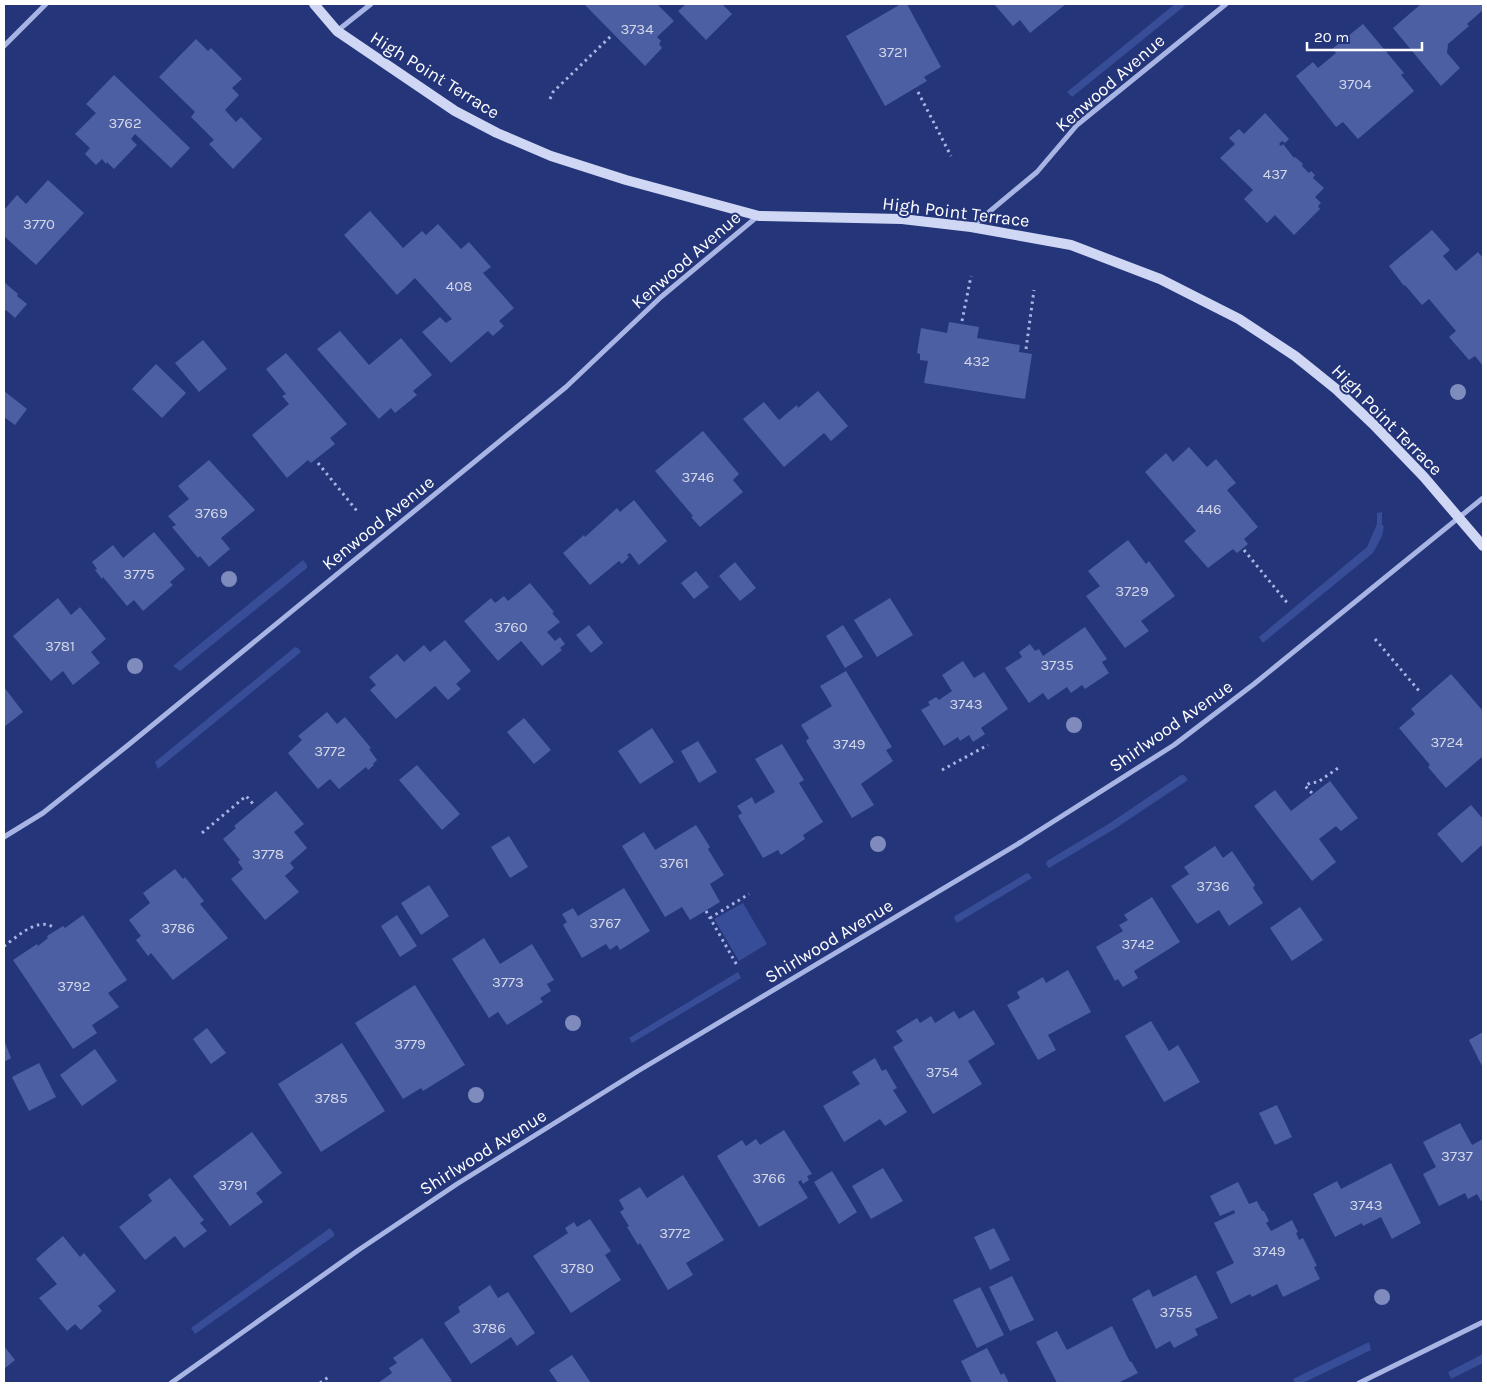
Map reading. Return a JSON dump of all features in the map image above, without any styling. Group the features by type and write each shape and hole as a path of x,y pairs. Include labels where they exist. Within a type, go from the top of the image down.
{"street":[{"path":"4,46 46,4"},
{"name":"High Point Terrace","path":"314,4 337,31 455,111 498,133 551,156 626,180 759,216 902,219 971,226 1071,245 1160,279 1239,320 1294,356 1336,389 1374,424 1424,477 1483,546"},
{"path":"337,31 371,4"},
{"name":"Kenwood Avenue","path":"971,226 1037,172 1077,125 1226,4"},
{"name":"Kenwood Avenue","path":"4,837 43,813 128,746 566,387 661,296 759,216"},
{"name":"Shirlwood Avenue","path":"171,1383 335,1266 457,1184 638,1071 1021,842 1166,750 1247,690 1483,498"},
{"path":"1359,1383 1483,1322"}],"path":[{"path":"550,99 554,92 612,36"},
{"path":"918,92 951,156"},
{"path":"962,321 971,276"},
{"path":"1026,349 1034,290"},
{"path":"318,463 357,512"},
{"path":"1244,550 1288,605"},
{"path":"1375,639 1420,692"},
{"path":"942,770 988,745"},
{"path":"1312,793 1305,786 1318,782 1341,766"},
{"path":"202,833 246,796 255,806"},
{"path":"710,918 749,894"},
{"path":"706,912 738,967"},
{"path":"4,946 41,923 53,927"},
{"path":"320,1383 330,1376"}],"shaded area":[{"path":"1175,4 1187,4 1072,97 1067,92"},
{"path":"1382,512 1382,525 1384,526 1382,536 1373,553 1262,642 1259,637 1367,547 1377,524 1377,513"},
{"path":"303,560 307,568 180,671 173,666"},
{"path":"295,647 301,652 158,769 155,762"},
{"path":"1181,775 1184,775 1188,780 1116,828 1049,868 1046,864 1047,861 1110,823"},
{"path":"1027,873 1032,878 957,923 954,918 955,916"},
{"path":"743,903 767,944 739,961 714,919"},
{"path":"738,972 741,978 632,1043 629,1038"},
{"path":"330,1228 334,1236 195,1334 191,1328"},
{"path":"1369,1342 1371,1350 1303,1383 1295,1383 1293,1379"},
{"path":"1483,1354 1483,1363 1451,1379 1448,1372"}],"building":[{"path":"584,4 657,4 674,21 657,37 661,41 659,44 662,48 645,66"},
{"path":"686,4 722,4 732,14 706,40 678,11"},
{"path":"901,4 907,4 941,67 924,77 927,81 885,106 846,36"},
{"path":"994,4 1066,4 1030,33 1020,20 1013,26"},
{"path":"1421,4 1483,4 1483,10 1467,24 1469,26 1448,44 1447,53 1460,68 1441,86 1393,28"},
{"path":"1363,24 1404,73 1401,75 1414,91 1358,139 1343,122 1336,127 1296,76 1313,62 1318,68 1336,53 1332,49"},
{"path":"196,39 208,51 211,48 242,79 232,88 239,95 225,110 236,122 241,117 262,139 233,169 209,144 214,140 191,117 195,112 159,77"},
{"path":"114,75 190,148 171,168 135,134 131,139 137,145 114,169 102,159 96,165 85,154 90,148 75,134 96,113 86,104"},
{"path":"1265,113 1289,139 1285,143 1282,141 1279,144 1281,146 1283,144 1294,158 1303,164 1302,166 1309,173 1311,171 1315,175 1313,178 1324,188 1315,197 1321,203 1318,206 1320,209 1294,235 1275,215 1267,223 1244,199 1253,190 1220,158 1235,144 1229,138 1239,129 1244,134"},
{"path":"48,180 84,213 36,265 4,236 4,210 17,195 26,204"},
{"path":"370,211 403,248 422,231 426,235 438,224 461,249 469,242 491,267 483,273 514,308 499,321 504,326 493,336 488,331 451,363 422,332 440,317 446,323 452,319 415,278 397,295 344,235"},
{"path":"1432,230 1450,250 1443,256 1456,271 1478,252 1483,258 1483,366 1475,356 1469,360 1449,337 1456,331 1429,299 1422,305 1389,266"},
{"path":"4,282 27,304 15,318 6,310 4,313"},
{"path":"949,322 979,327 977,338 1020,345 1019,352 1032,354 1025,399 924,383 928,361 920,360 920,354 917,353 921,328 947,333"},
{"path":"340,331 369,365 401,338 432,375 413,391 417,395 395,413 391,408 379,419 317,349"},
{"path":"203,340 227,369 199,392 175,363"},
{"path":"286,353 347,424 330,438 335,444 311,463 308,460 287,478 252,435 289,404 282,396 286,394 266,369"},
{"path":"156,364 186,393 162,418 132,389"},
{"path":"4,391 27,409 15,425 4,417"},
{"path":"818,391 848,426 831,441 824,433 784,467 743,419 764,402 779,420 797,405 798,408"},
{"path":"703,431 739,474 733,480 743,492 700,527 655,471"},
{"path":"1189,447 1207,467 1216,459 1236,483 1227,490 1258,527 1244,539 1248,544 1237,553 1233,549 1208,568 1184,541 1196,531 1145,472 1166,453 1173,462"},
{"path":"209,460 255,510 221,538 230,549 209,567 200,556 198,558 172,527 176,525 168,516 189,499 178,486"},
{"path":"634,500 667,541 639,565 630,553 627,555 629,557 622,564 619,561 590,585 563,553 584,535 585,537 617,508 620,512"},
{"path":"154,532 185,569 170,582 173,585 143,611 134,600 127,606 103,577 102,579 92,562 113,545 123,558"},
{"path":"1128,540 1146,564 1149,561 1175,596 1141,621 1149,631 1125,648 1086,596 1100,586 1088,571"},
{"path":"735,562 756,588 740,601 719,576"},
{"path":"696,571 709,587 694,599 681,583"},
{"path":"530,583 560,622 547,632 555,641 560,637 565,644 560,648 562,650 542,666 521,641 498,661 464,621 491,598 495,603 504,596 508,601"},
{"path":"58,598 71,615 80,607 106,639 91,652 100,663 73,685 63,671 51,681 13,636"},
{"path":"890,598 913,635 877,657 854,620"},
{"path":"589,625 603,643 591,653 576,635"},
{"path":"843,625 863,657 845,668 826,636"},
{"path":"1085,627 1107,659 1102,662 1109,673 1085,689 1082,685 1071,693 1067,687 1048,700 1043,693 1029,703 1005,668 1022,657 1019,652 1030,644 1035,651 1039,649 1043,656"},
{"path":"445,640 471,671 456,684 461,689 448,700 435,686 396,719 370,690 376,685 369,677 397,654 404,662 424,645 430,652"},
{"path":"963,661 974,678 984,672 1008,709 981,728 985,734 973,742 969,735 960,741 958,737 944,746 921,710 930,705 928,702 936,697 939,700 952,691 942,675"},
{"path":"846,671 892,747 886,750 893,761 861,784 874,805 852,818 806,741 809,738 801,725 832,706 820,686"},
{"path":"1451,674 1483,711 1483,756 1446,788 1428,767 1430,765 1399,728 1415,714 1411,709"},
{"path":"4,687 23,712 4,727"},
{"path":"327,712 337,724 345,717 371,748 369,749 377,760 368,770 366,767 339,789 330,779 318,789 288,753 302,740 298,736"},
{"path":"524,718 551,750 534,764 507,732"},
{"path":"652,728 674,762 640,784 618,751"},
{"path":"698,741 717,772 699,783 681,751"},
{"path":"782,744 804,780 799,783 823,822 803,835 805,839 781,855 778,850 763,858 738,816 742,813 737,806 752,797 755,804 775,792 755,759"},
{"path":"417,765 460,814 442,830 399,780"},
{"path":"1330,781 1358,818 1341,831 1336,826 1319,839 1336,862 1312,881 1254,806 1275,790 1291,811"},
{"path":"276,791 304,824 294,832 307,848 290,863 294,868 285,876 299,892 265,920 231,879 243,869 238,862 240,860 223,839 236,828 234,826"},
{"path":"1471,805 1483,819 1483,844 1462,863 1437,834"},
{"path":"696,825 724,875 710,884 720,902 690,920 682,907 665,917 622,846 644,832 655,850"},
{"path":"509,836 528,867 510,878 491,847"},
{"path":"1215,846 1223,858 1232,851 1255,885 1253,888 1263,903 1229,926 1219,910 1197,924 1171,886 1189,874 1184,867"},
{"path":"175,869 183,879 185,877 204,901 200,904 228,938 173,980 151,953 148,956 136,940 141,936 129,920 150,903 143,893"},
{"path":"429,885 449,916 421,935 401,903"},
{"path":"624,888 650,931 620,950 617,945 610,950 606,944 582,958 563,925 567,922 562,914 573,908 578,916"},
{"path":"1152,897 1180,942 1134,971 1138,978 1123,987 1118,979 1115,981 1096,947 1123,931 1119,925 1128,920 1124,915"},
{"path":"1300,907 1323,940 1292,961 1270,928"},
{"path":"83,915 127,980 108,993 119,1007 92,1025 97,1033 73,1049 13,960 37,944 38,946 48,938 47,936 63,926 65,928"},
{"path":"397,915 417,946 400,957 381,926"},
{"path":"484,938 500,964 532,944 554,980 547,984 551,991 540,998 543,1002 507,1025 498,1012 489,1018 452,959"},
{"path":"1068,970 1091,1012 1048,1035 1056,1050 1038,1060 1007,1005 1020,998 1017,992 1043,977 1046,983"},
{"path":"415,985 465,1065 423,1091 421,1088 403,1099 355,1023"},
{"path":"974,1010 995,1044 968,1061 982,1084 933,1114 893,1047 903,1041 896,1031 917,1018 920,1023 931,1016 935,1023 954,1011 959,1019"},
{"path":"1151,1021 1169,1051 1178,1045 1200,1082 1164,1102 1125,1036"},
{"path":"207,1028 226,1053 211,1064 193,1039"},
{"path":"1483,1032 1483,1068 1469,1040"},
{"path":"4,1040 11,1058 4,1062"},
{"path":"342,1043 385,1111 321,1152 278,1084"},
{"path":"95,1049 117,1081 82,1106 60,1075"},
{"path":"875,1058 882,1071 886,1069 897,1088 893,1090 907,1112 885,1126 880,1119 844,1142 823,1106 860,1084 852,1072"},
{"path":"39,1063 56,1097 29,1111 12,1077"},
{"path":"1277,1105 1292,1137 1275,1145 1259,1113"},
{"path":"1460,1123 1472,1145 1483,1139 1483,1200 1481,1201 1477,1194 1468,1199 1465,1193 1439,1206 1423,1174 1436,1167 1423,1142"},
{"path":"784,1130 812,1174 807,1176 809,1180 803,1184 801,1180 798,1182 808,1198 759,1227 717,1156 742,1140 746,1146 756,1139 760,1145"},
{"path":"252,1132 282,1173 256,1193 263,1202 230,1226 193,1176"},
{"path":"1391,1163 1421,1223 1392,1239 1381,1217 1363,1226 1362,1223 1335,1237 1313,1194 1337,1181 1341,1189"},
{"path":"883,1168 903,1201 871,1219 852,1186"},
{"path":"832,1171 857,1212 839,1224 814,1182"},
{"path":"683,1175 724,1240 686,1263 693,1275 668,1290 640,1243 638,1245 627,1227 629,1226 620,1212 624,1209 619,1200 640,1187 647,1198"},
{"path":"170,1178 204,1220 200,1223 207,1231 184,1248 175,1236 145,1260 119,1227 152,1201 148,1195"},
{"path":"1238,1182 1249,1204 1257,1201 1262,1211 1264,1211 1269,1221 1266,1223 1271,1231 1292,1220 1298,1232 1296,1233 1299,1240 1303,1238 1317,1266 1314,1267 1320,1279 1283,1297 1277,1284 1252,1297 1250,1294 1231,1304 1216,1272 1234,1263 1214,1223 1235,1213 1234,1210 1220,1216 1210,1196"},
{"path":"590,1219 611,1251 605,1255 621,1280 571,1313 533,1256 568,1233 565,1228 574,1222 577,1227"},
{"path":"994,1228 1010,1260 990,1270 974,1237"},
{"path":"63,1236 80,1257 84,1253 116,1291 98,1306 102,1311 81,1330 75,1324 67,1331 39,1298 57,1284 36,1259"},
{"path":"1196,1275 1218,1318 1195,1329 1198,1335 1174,1348 1170,1341 1156,1349 1132,1299 1149,1289 1153,1297"},
{"path":"1012,1276 1034,1320 1010,1331 989,1287"},
{"path":"490,1285 498,1298 508,1292 535,1333 517,1346 511,1337 471,1364 444,1323 460,1312 458,1307"},
{"path":"980,1287 1004,1335 977,1348 953,1300"},
{"path":"1112,1326 1130,1362 1138,1373 1118,1383 1057,1383 1036,1342 1057,1331 1067,1350"},
{"path":"422,1338 452,1381 449,1383 378,1383 392,1373 389,1368 397,1363 393,1358"},
{"path":"4,1346 15,1360 4,1369"},
{"path":"987,1348 1001,1375 1004,1373 1009,1383 972,1383 961,1361"},
{"path":"572,1355 591,1383 558,1383 549,1370"}]}
